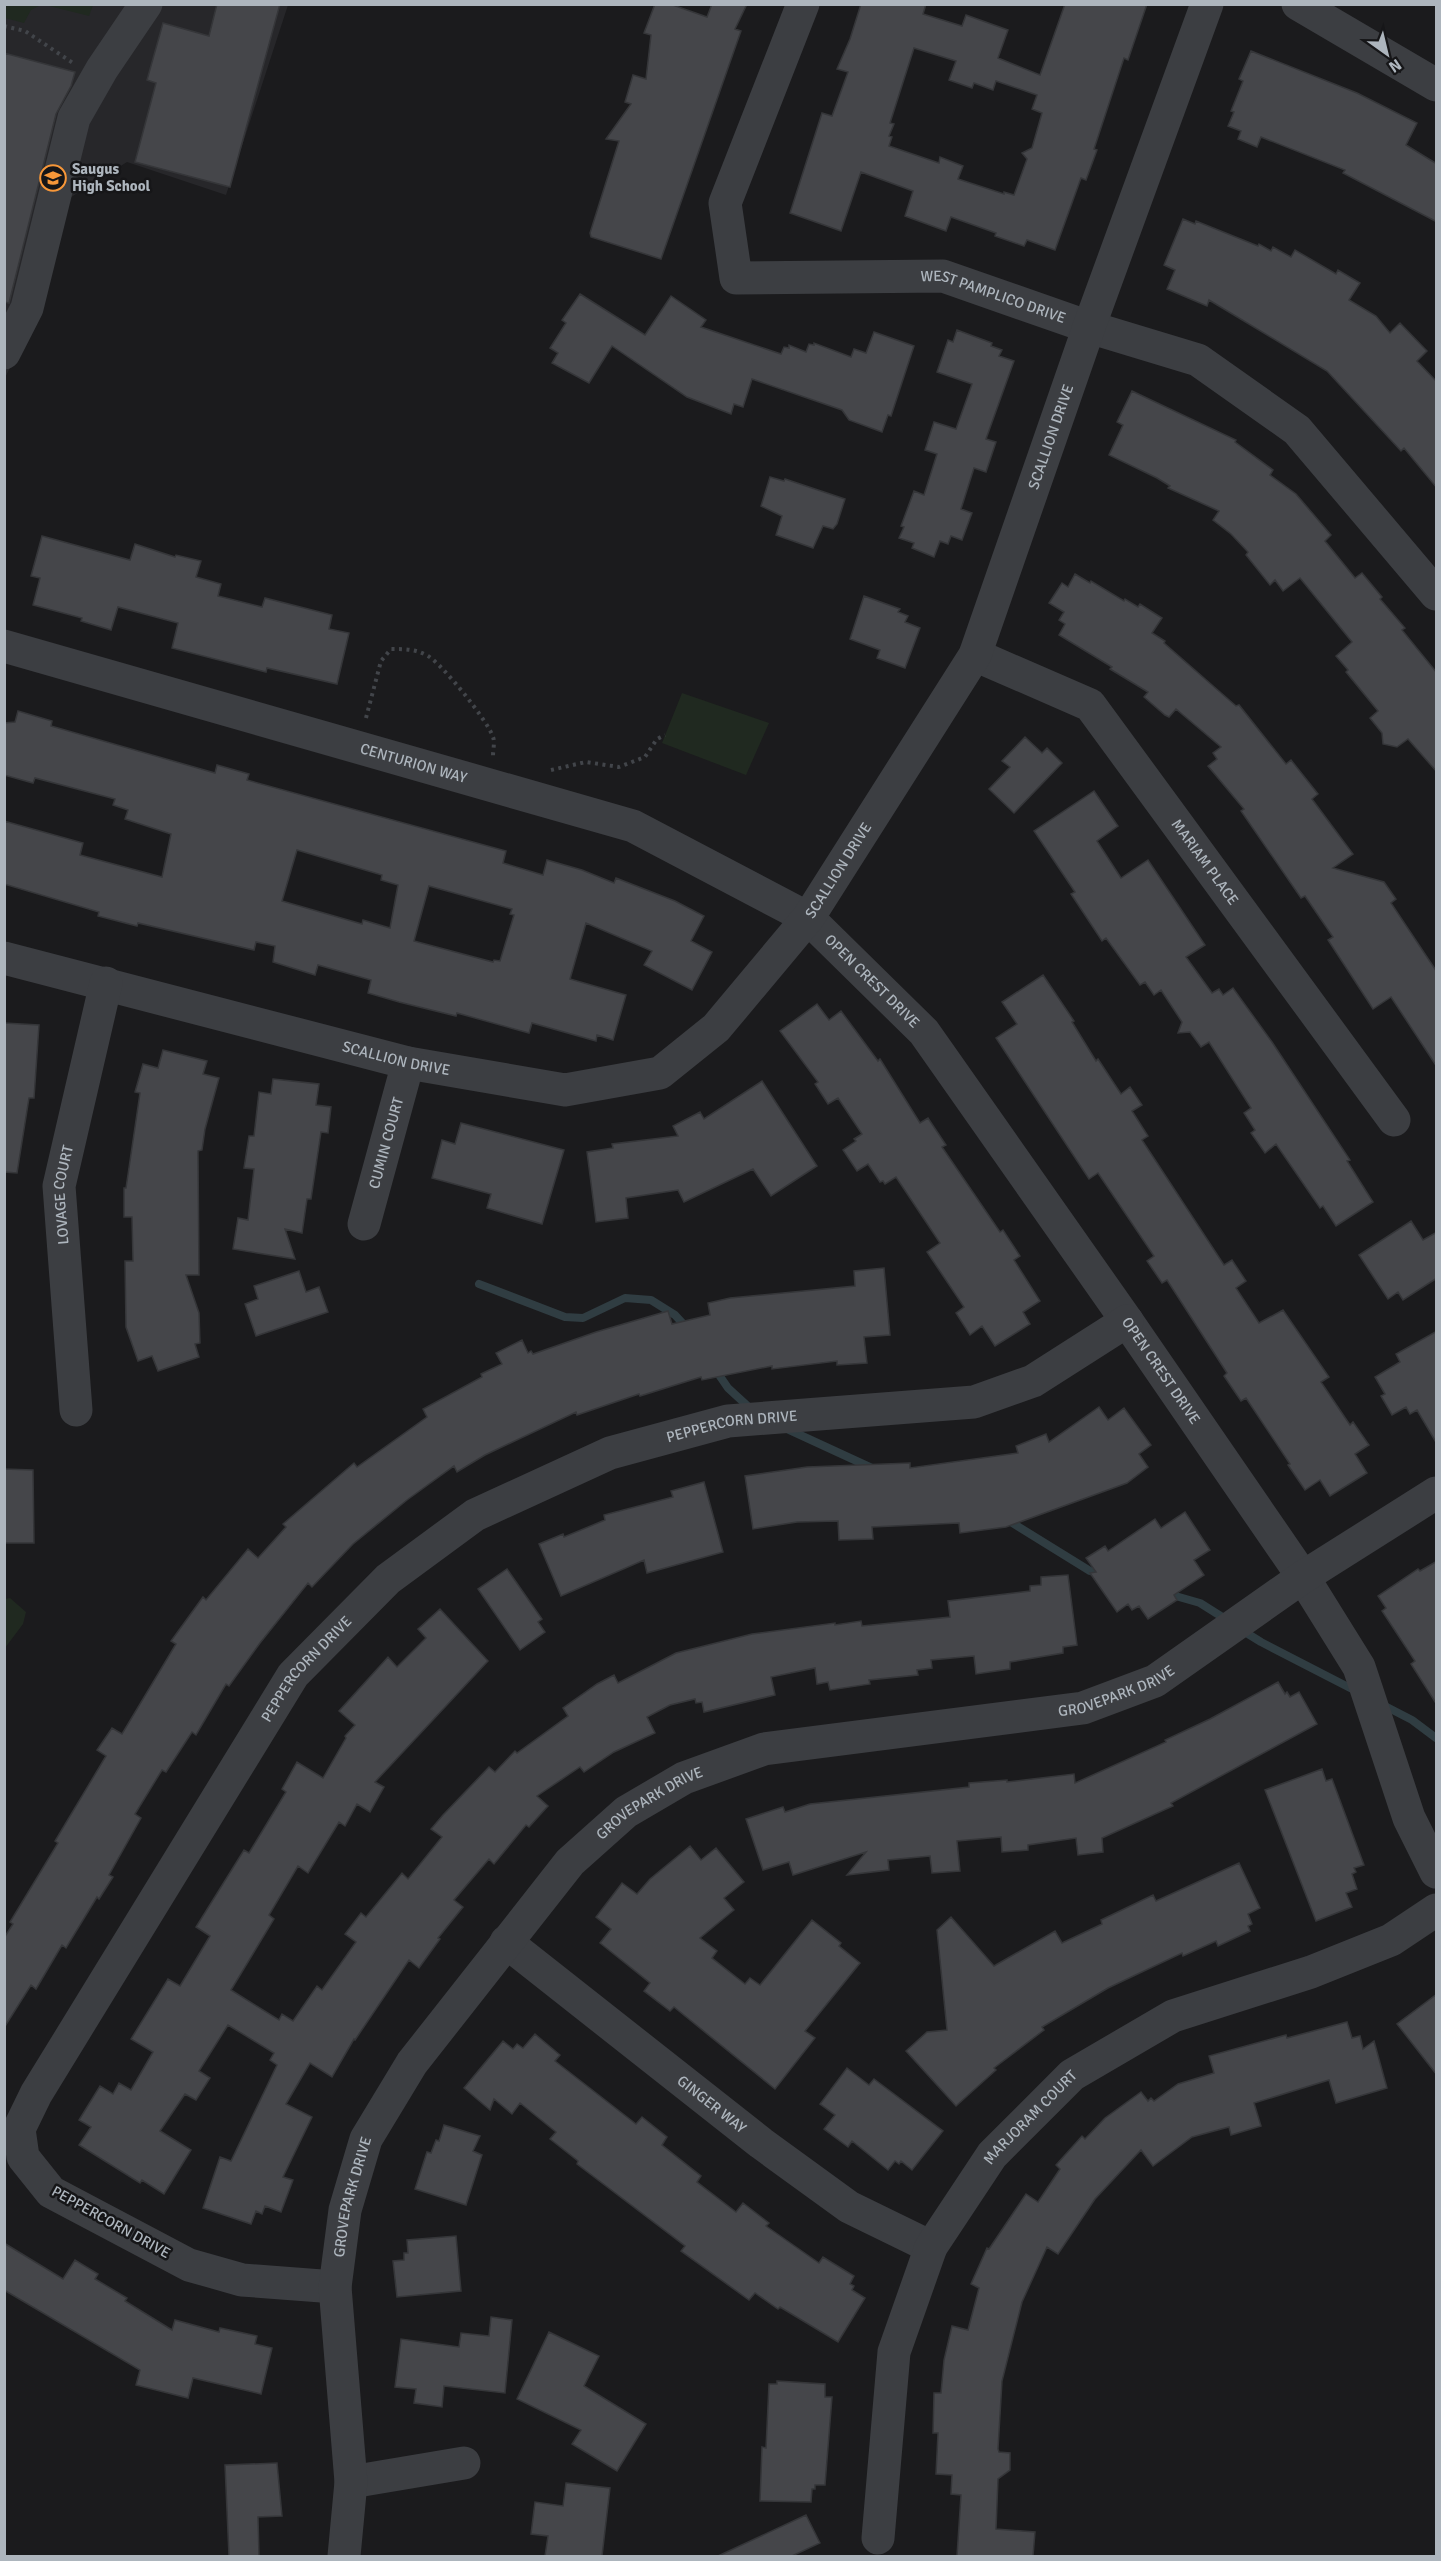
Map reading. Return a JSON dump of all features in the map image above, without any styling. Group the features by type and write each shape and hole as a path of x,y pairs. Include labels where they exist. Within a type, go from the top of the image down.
{"street":[{"path":"4,353 27,308 74,118 96,79 146,4"},
{"name":"WEST PAMPLICO DRIVE","path":"803,4 725,203 736,278 943,276 1089,327 1198,360 1297,430 1378,528 1437,594"},
{"name":"SCALLION DRIVE","path":"4,958 408,1063 565,1090 660,1073 716,1028 808,918 975,655 1089,327 1207,4"},
{"path":"1298,4 1437,85"},
{"name":"CENTURION WAY","path":"4,646 633,826 808,918"},
{"name":"MARIAM PLACE","path":"975,655 1090,705 1394,1120"},
{"name":"OPEN CREST DRIVE","path":"808,918 924,1032 1127,1320 1303,1577 1359,1667 1409,1818 1437,1872"},
{"name":"LOVAGE COURT","path":"76,1410 59,1186 106,983"},
{"name":"CUMIN COURT","path":"364,1224 408,1063"},
{"name":"PEPPERCORN DRIVE","path":"335,2287 242,2280 189,2265 51,2192 23,2157 19,2129 36,2094 293,1675 388,1579 476,1515 610,1453 728,1421 974,1402 1033,1382 1127,1320"},
{"name":"GROVEPARK DRIVE","path":"344,2556 351,2482 335,2287 345,2210 366,2139 412,2063 570,1862 626,1812 684,1778 764,1749 1083,1708 1155,1681 1303,1577 1437,1493"},
{"name":"MARJORAM COURT","path":"878,2538 894,2352 931,2247 992,2155 1072,2075 1173,2016 1311,1972 1391,1940 1437,1910"},
{"name":"GINGER WAY","path":"506,1942 761,2143 849,2207 931,2247"},
{"path":"351,2482 464,2463"}],"path":[{"path":"4,26 25,32 96,79"},
{"path":"365,720 381,661 392,650 412,649 429,657 444,669 468,699 494,737 493,756"},
{"path":"550,774 551,770 586,762 619,767 645,757 657,739 665,735"}],"shaded area":[{"path":"5,4 41,5 31,10 24,23 5,18"},
{"path":"93,4 89,16 45,5"},
{"name":"Saugus High School","path":"5,5 288,5 226,195 127,162 60,204 35,313 5,378"},
{"path":"682,693 769,723 746,775 662,743"},
{"path":"10,1598 26,1612 23,1624 5,1648 5,1599"}],"building":[{"path":"217,4 280,4 230,187 135,162 156,83 147,80 163,23 209,36"},
{"path":"655,4 670,4 707,17 712,4 747,4 735,29 741,31 661,259 591,237 590,233 619,141 606,139 631,104 625,102 633,75 646,79 651,35 644,33"},
{"path":"861,4 926,4 923,14 962,26 966,15 1008,30 998,58 1040,75 1065,4 1147,4 1128,60 1124,58 1086,180 1081,178 1055,250 1027,240 1024,246 951,217 946,231 905,216 913,191 861,172 841,231 790,213 822,113 832,116 848,72 837,69 850,39","holes":["914,48 956,61 949,80 972,88 974,83 993,90 996,81 1037,95 1032,109 1042,113 1032,148 1022,153 1027,159 1014,195 958,179 963,166 940,157 939,163 889,146 892,137 889,136 894,124 890,123"]},
{"path":"1251,51 1357,93 1417,123 1406,145 1437,164 1437,222 1343,173 1345,170 1261,137 1257,147 1238,139 1241,131 1228,126 1234,112 1231,111 1243,81 1239,79"},
{"path":"4,53 75,72 71,86 56,114 9,303 4,302"},
{"path":"1183,219 1195,224 1196,221 1258,246 1259,244 1271,251 1273,247 1291,257 1295,250 1336,274 1338,270 1360,283 1349,300 1376,316 1390,333 1400,323 1427,351 1417,361 1437,382 1437,488 1404,448 1401,451 1327,371 1209,300 1207,306 1167,289 1175,270 1164,265"},
{"path":"580,294 645,335 671,296 706,320 701,327 781,354 784,347 789,348 789,345 806,352 809,344 814,345 814,343 851,357 854,349 866,353 874,332 914,346 891,416 888,415 882,432 849,420 842,410 752,379 743,407 734,404 731,414 687,397 612,346 589,383 552,363 558,353 550,348 566,323 562,320"},
{"path":"957,330 992,343 991,346 1002,350 999,356 1014,361 986,439 996,442 986,472 974,468 961,509 972,513 962,540 951,536 948,544 940,541 934,557 912,548 914,543 899,538 914,491 924,495 937,454 925,450 934,422 956,429 972,384 937,372 948,340 953,342"},
{"path":"1132,391 1236,440 1235,442 1273,470 1270,475 1296,494 1331,535 1325,541 1355,578 1362,573 1382,597 1380,599 1405,628 1402,630 1437,673 1437,772 1408,739 1397,747 1383,744 1382,733 1370,718 1378,711 1336,656 1352,642 1300,578 1283,591 1275,580 1270,585 1246,555 1248,552 1231,534 1213,520 1219,511 1168,488 1170,486 1157,478 1109,455 1123,425 1117,422"},
{"path":"770,477 784,481 785,479 845,499 837,524 833,529 823,526 813,548 776,535 782,516 761,506"},
{"path":"42,536 130,560 135,544 175,557 176,555 201,561 196,577 221,584 218,596 262,607 265,598 332,615 329,629 349,633 337,684 267,668 266,672 172,648 178,623 118,607 111,630 81,621 82,618 33,605 40,578 31,576"},
{"path":"1075,574 1124,601 1125,599 1138,607 1140,604 1162,618 1152,633 1165,641 1164,643 1236,706 1239,705 1286,764 1291,760 1318,794 1312,799 1353,854 1333,868 1384,882 1396,899 1391,903 1437,972 1437,1067 1391,997 1373,1009 1328,940 1333,937 1305,896 1301,898 1241,811 1244,809 1208,766 1217,759 1213,753 1221,747 1176,709 1169,717 1165,715 1144,697 1148,692 1059,635 1065,624 1059,620 1064,612 1049,603 1062,583 1068,587"},
{"path":"864,596 900,609 898,612 908,616 905,622 920,628 905,668 877,658 880,650 850,639"},
{"path":"18,711 52,721 51,726 215,773 217,765 249,774 247,780 506,851 503,863 543,875 547,860 582,870 614,883 616,878 675,901 704,916 691,941 712,952 692,990 644,965 652,951 586,923 570,979 626,995 613,1040 597,1035 596,1041 532,1023 529,1033 457,1013 456,1016 368,993 371,980 318,965 315,975 273,962 275,946 256,942 254,950 98,916 99,912 4,884 4,821 83,843 80,855 162,877 171,834 125,819 128,810 113,805 115,799 35,778 33,783 4,775 4,723 15,722","holes":["297,850 382,875 381,880 398,885 390,928 363,920 362,924 282,901","429,886 512,909 510,914 514,915 500,961 494,960 493,962 414,941"]},
{"path":"1025,737 1042,753 1047,748 1062,763 1014,813 989,789 1010,767 1002,761"},
{"path":"1094,791 1118,826 1097,841 1121,878 1148,860 1205,945 1186,957 1212,993 1219,989 1223,995 1233,988 1272,1042 1350,1160 1347,1161 1373,1202 1336,1226 1323,1206 1320,1208 1276,1144 1265,1153 1251,1133 1255,1130 1244,1113 1251,1108 1209,1042 1201,1047 1190,1032 1178,1033 1182,1022 1161,990 1154,995 1145,982 1140,985 1106,938 1102,941 1071,894 1075,892 1034,831"},
{"path":"1043,975 1074,1021 1072,1022 1096,1061 1098,1059 1121,1094 1130,1087 1142,1105 1132,1111 1148,1136 1142,1140 1224,1265 1232,1260 1246,1281 1236,1288 1259,1323 1283,1310 1329,1377 1321,1382 1350,1425 1353,1422 1369,1445 1355,1454 1367,1473 1330,1496 1320,1480 1305,1490 1246,1398 1241,1401 1224,1376 1227,1373 1167,1280 1162,1283 1147,1261 1154,1256 1098,1173 1089,1179 996,1038 1017,1024 1002,1002"},
{"path":"817,1004 829,1020 841,1011 878,1061 880,1059 920,1123 928,1118 946,1145 942,1147 1000,1232 1003,1230 1020,1256 1014,1260 1040,1301 1023,1312 1030,1324 995,1346 982,1326 970,1335 956,1313 964,1307 927,1252 940,1243 896,1177 885,1184 883,1181 880,1182 868,1164 857,1171 843,1150 862,1134 838,1098 828,1104 815,1084 818,1082 780,1031"},
{"path":"4,1023 39,1025 34,1098 29,1098 17,1173 4,1172"},
{"path":"163,1050 207,1061 203,1074 219,1078 205,1129 202,1150 198,1151 199,1275 186,1275 199,1313 200,1343 195,1344 199,1357 158,1371 152,1356 138,1361 126,1327 125,1261 133,1261 132,1217 124,1217 124,1188 126,1188 140,1093 135,1092 143,1064 158,1068"},
{"path":"273,1079 319,1084 316,1105 331,1107 328,1133 321,1132 311,1199 307,1199 302,1233 285,1229 295,1259 233,1249 238,1218 248,1220 254,1169 244,1168 249,1136 254,1136 259,1092 271,1094"},
{"path":"762,1081 817,1166 771,1196 753,1169 684,1202 678,1190 626,1198 628,1218 596,1222 587,1152 613,1148 612,1144 678,1136 673,1126 700,1112 704,1119"},
{"path":"461,1123 564,1150 542,1224 487,1208 491,1194 432,1178 442,1140 455,1144"},
{"path":"1411,1221 1423,1240 1437,1232 1437,1278 1403,1300 1398,1292 1388,1299 1359,1255"},
{"path":"884,1268 890,1335 864,1337 867,1363 837,1365 837,1361 772,1369 772,1366 702,1380 701,1377 640,1396 639,1394 577,1415 576,1412 485,1455 457,1472 454,1466 407,1500 353,1544 312,1587 308,1583 229,1686 226,1684 196,1735 192,1732 166,1772 162,1770 135,1814 141,1818 109,1875 113,1877 99,1899 97,1897 66,1948 62,1945 36,1989 31,1985 4,2028 4,1938 13,1924 10,1922 58,1843 55,1841 106,1756 97,1750 112,1728 122,1734 176,1644 171,1641 203,1597 206,1600 248,1549 258,1558 286,1527 283,1524 354,1463 357,1467 427,1417 423,1409 502,1364 496,1353 522,1340 528,1353 531,1351 533,1354 596,1332 668,1311 672,1324 710,1315 708,1303 730,1298 855,1286 854,1271"},
{"path":"299,1271 306,1292 319,1287 328,1312 256,1336 245,1304 258,1299 254,1286"},
{"path":"1437,1331 1437,1444 1417,1410 1410,1414 1406,1407 1392,1415 1381,1396 1385,1394 1375,1377 1400,1362 1396,1354"},
{"path":"1099,1407 1108,1420 1124,1408 1151,1445 1139,1454 1148,1467 1127,1483 1006,1527 960,1533 959,1523 872,1527 873,1539 839,1540 838,1521 797,1522 753,1529 745,1476 807,1467 910,1463 910,1468 1018,1453 1016,1446 1046,1434 1049,1442"},
{"path":"4,1469 33,1470 34,1543 4,1543"},
{"path":"704,1482 723,1552 647,1573 644,1560 561,1596 539,1544 563,1534 564,1537 605,1520 604,1515 673,1497 671,1491"},
{"path":"1185,1512 1210,1550 1194,1560 1204,1575 1174,1595 1177,1600 1148,1619 1139,1606 1132,1610 1128,1604 1117,1612 1090,1573 1096,1572 1086,1558 1105,1546 1108,1551 1155,1519 1161,1528"},
{"path":"1437,1561 1437,1705 1411,1664 1415,1661 1382,1611 1386,1608 1378,1596 1418,1569 1420,1571"},
{"path":"507,1569 542,1619 538,1622 545,1632 520,1650 478,1589"},
{"path":"1068,1575 1077,1645 1063,1647 1063,1653 1010,1662 1010,1669 976,1674 974,1656 931,1660 932,1668 917,1670 918,1675 869,1680 870,1684 830,1690 828,1682 817,1684 815,1668 771,1677 775,1695 704,1712 702,1702 696,1703 695,1699 670,1705 647,1717 655,1733 614,1752 584,1772 580,1767 537,1796 548,1806 529,1827 526,1825 494,1864 489,1859 454,1900 463,1907 438,1938 440,1939 419,1968 409,1960 354,2039 332,2077 310,2063 286,2104 312,2117 283,2177 293,2180 281,2212 265,2206 262,2214 256,2211 251,2224 203,2208 220,2157 231,2161 277,2065 270,2060 274,2053 228,2025 199,2071 210,2078 196,2100 185,2094 160,2131 191,2150 164,2194 142,2180 140,2183 79,2145 91,2127 79,2120 100,2086 113,2094 119,2083 131,2090 153,2052 131,2039 168,1979 180,1986 210,1936 196,1927 244,1850 249,1853 286,1792 282,1789 297,1762 323,1778 346,1738 345,1736 355,1725 339,1711 388,1657 397,1667 426,1638 418,1629 440,1609 488,1661 375,1782 384,1787 370,1812 357,1804 345,1826 339,1822 308,1873 298,1866 269,1915 274,1919 231,1990 279,2020 282,2014 293,2021 317,1986 322,1990 356,1942 345,1934 361,1913 366,1917 402,1873 408,1879 442,1837 431,1829 443,1815 489,1767 495,1772 515,1751 517,1753 568,1716 563,1708 597,1684 614,1675 618,1683 676,1653 752,1634 835,1623 835,1625 861,1621 862,1626 950,1617 948,1601 1030,1591 1030,1586 1041,1585 1041,1577"},
{"path":"1278,1682 1285,1694 1287,1692 1290,1697 1299,1692 1317,1724 1171,1803 1173,1806 1102,1838 1103,1852 1078,1855 1076,1838 1028,1845 1028,1850 1002,1852 1001,1837 957,1841 960,1871 932,1873 930,1856 888,1860 889,1870 847,1875 866,1852 793,1875 789,1862 763,1870 746,1819 783,1807 785,1812 810,1804 969,1787 969,1783 1007,1780 1007,1782 1074,1774 1075,1783 1166,1742 1165,1740 1210,1719"},
{"path":"1322,1769 1326,1781 1332,1779 1364,1865 1354,1868 1356,1872 1352,1874 1357,1889 1346,1893 1352,1907 1316,1921 1265,1790"},
{"path":"690,1846 701,1860 716,1848 744,1882 724,1898 734,1910 700,1938 717,1951 712,1958 745,1984 750,1978 760,1985 812,1920 841,1943 839,1946 860,1963 805,2031 815,2038 775,2089 674,2007 670,2011 644,1991 650,1983 600,1943 611,1929 596,1917 622,1883 637,1894 650,1879"},
{"path":"1239,1863 1260,1908 1248,1914 1252,1924 1248,1926 1250,1931 1218,1946 1216,1941 1183,1956 1182,1953 1108,1988 1042,2027 1044,2030 994,2068 996,2070 956,2106 906,2051 927,2032 947,2030 937,1930 951,1917 994,1966 1055,1931 1062,1943 1102,1924 1101,1920 1153,1895 1156,1901"},
{"path":"1437,1994 1437,2075 1397,2024"},
{"path":"1347,2022 1352,2038 1360,2036 1363,2049 1374,2041 1387,2088 1336,2103 1329,2080 1254,2103 1261,2126 1231,2135 1229,2127 1192,2137 1153,2166 1141,2150 1095,2199 1058,2254 1047,2247 1022,2302 1002,2381 998,2449 999,2452 1010,2453 1010,2470 998,2479 996,2529 1035,2532 1033,2556 957,2556 961,2495 951,2494 952,2475 936,2474 938,2433 933,2433 934,2393 941,2393 944,2360 952,2326 968,2330 979,2288 971,2284 987,2248 989,2249 1026,2194 1038,2202 1060,2169 1056,2165 1082,2136 1085,2139 1105,2118 1141,2092 1148,2101 1151,2098 1154,2101 1178,2084 1214,2073 1209,2056 1286,2035 1287,2038"},
{"path":"535,2034 560,2055 555,2061 636,2124 642,2117 667,2137 662,2145 701,2176 697,2182 736,2212 743,2203 769,2223 766,2226 819,2263 823,2257 854,2276 850,2284 854,2286 852,2290 865,2298 838,2342 780,2307 778,2309 755,2293 749,2300 681,2251 685,2246 577,2164 578,2161 550,2139 556,2132 520,2103 512,2114 494,2099 490,2110 464,2088 503,2041 513,2049 517,2044 523,2048"},
{"path":"847,2068 869,2085 874,2079 943,2131 912,2170 901,2161 899,2164 895,2161 888,2170 852,2141 848,2147 824,2129 835,2115 820,2104"},
{"path":"444,2125 480,2136 473,2151 482,2155 466,2205 415,2189 427,2152 431,2153 436,2140 439,2141"},
{"path":"456,2236 461,2291 397,2297 393,2261 404,2260 404,2253 408,2253 407,2240"},
{"path":"4,2243 63,2279 75,2260 98,2274 95,2279 127,2298 125,2301 172,2330 175,2320 219,2332 220,2328 257,2336 255,2344 272,2348 261,2394 193,2378 188,2398 136,2385 140,2370 4,2290"},
{"path":"491,2317 512,2320 505,2393 444,2386 442,2407 414,2403 416,2389 395,2387 401,2339 459,2347 461,2333 489,2336"},
{"path":"549,2332 599,2356 584,2386 646,2424 617,2471 572,2444 581,2430 517,2399"},
{"path":"777,2381 825,2384 825,2397 832,2397 825,2485 815,2485 815,2489 812,2489 811,2502 760,2501 762,2447 766,2448 769,2384 777,2384"},
{"path":"277,2463 282,2516 258,2517 259,2556 229,2556 225,2465"},
{"path":"566,2483 610,2488 602,2556 545,2556 548,2536 531,2534 535,2502 563,2506"},
{"path":"806,2515 820,2543 792,2556 718,2556"}],"waterway":[{"path":"479,1284 565,1317 583,1318 625,1298 651,1300 675,1315 687,1328"},
{"path":"715,1369 728,1388 752,1410"},
{"path":"785,1428 874,1469"},
{"path":"1006,1519 1090,1571 1104,1575"},
{"path":"1165,1593 1200,1603 1227,1620"},
{"path":"1240,1629 1356,1691"},
{"path":"1381,1704 1412,1720 1436,1738"}],"place":[{"name":"Saugus High School","path":"53,178"}]}
